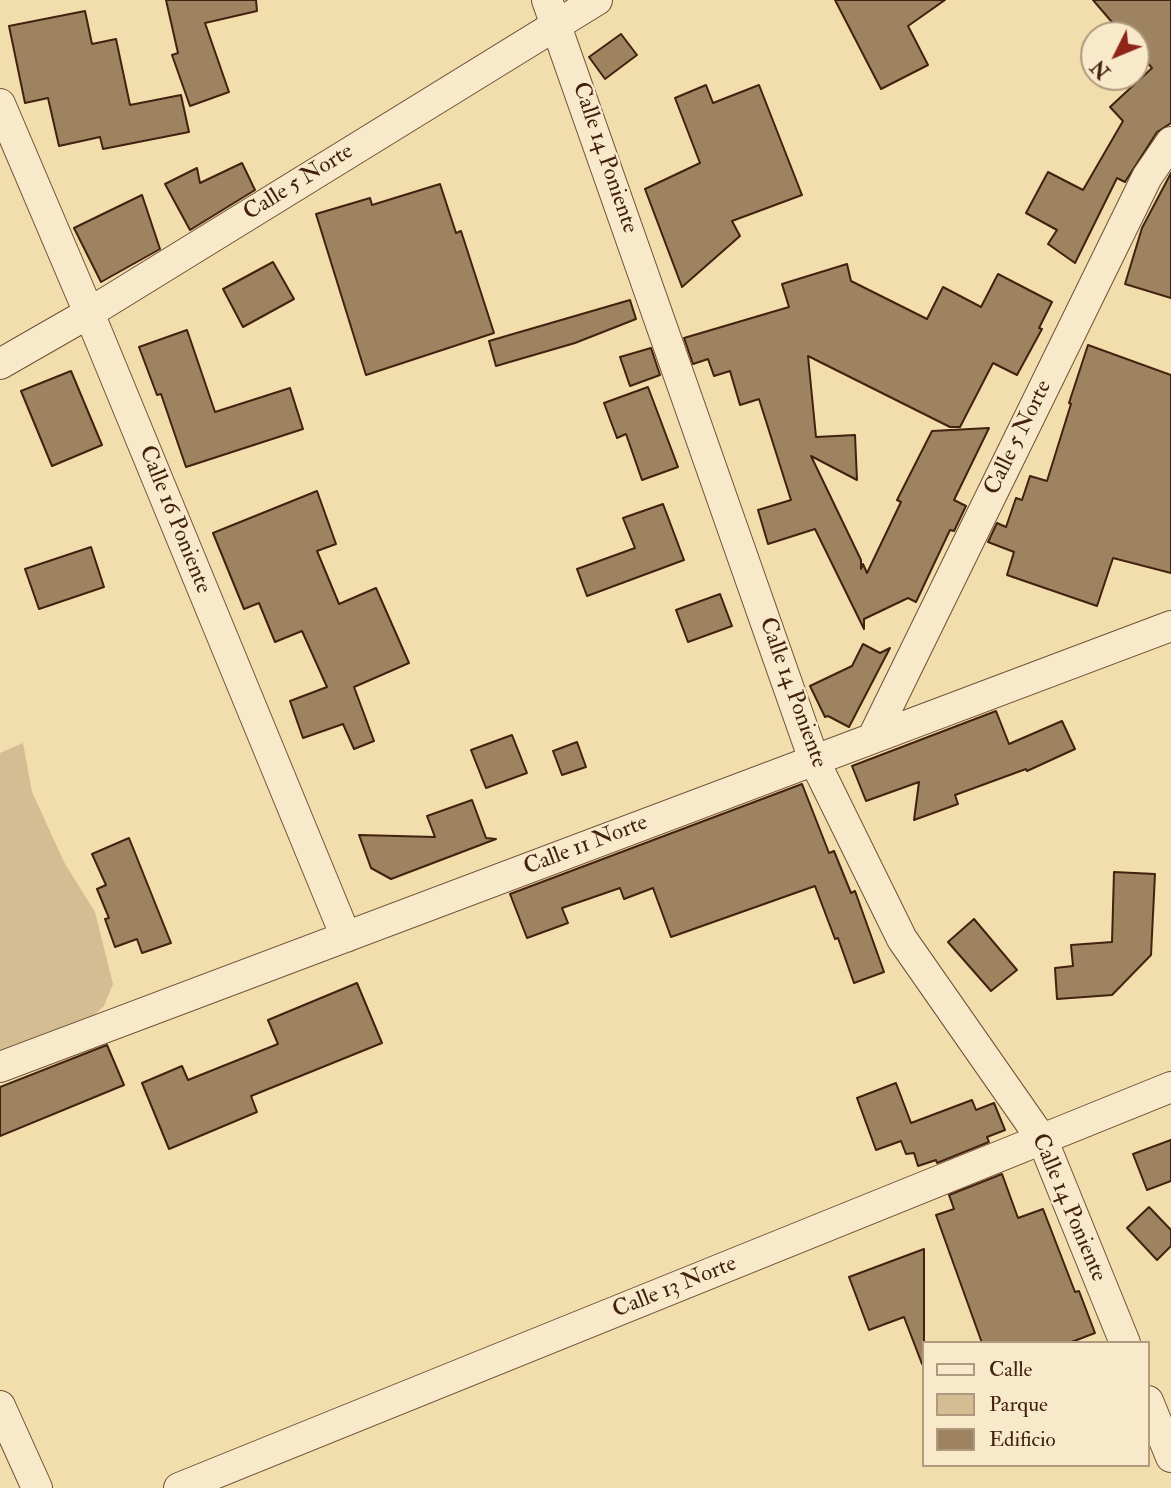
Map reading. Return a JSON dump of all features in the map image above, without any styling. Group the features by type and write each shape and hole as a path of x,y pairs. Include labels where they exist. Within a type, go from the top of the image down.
{"street":[{"name":"Calle 5 Norte","path":"0,364 89,313 552,11 597,0"},
{"name":"Calle 14 Poniente","path":"552,11 814,760 902,939 1043,1140 1124,1341"},
{"name":"Calle 16 Poniente","path":"0,104 346,937"},
{"name":"Calle 5 Norte","path":"873,737 1147,177 1171,142"},
{"name":"Calle 11 Norte","path":"0,1067 1171,626"},
{"name":"Calle 13 Norte","path":"179,1488 1171,1087"},
{"path":"0,1406 37,1488"},
{"path":"1150,1406 1171,1457"}],"green space":[{"path":"23,743 32,792 64,862 95,912 113,984 104,1006 79,1029 0,1059 0,753"}],"building":[{"path":"166,0 256,0 257,11 205,23 229,92 190,106 172,55 178,53"},
{"path":"835,0 945,0 908,26 928,65 881,89"},
{"path":"1093,0 1171,0 1171,123 1157,132 1125,182 1117,178 1075,263 1048,244 1057,230 1026,213 1048,172 1083,190 1123,121 1110,107 1127,91 1150,91 1150,21 1111,21"},
{"path":"85,11 92,44 116,39 130,105 181,95 189,132 103,149 100,137 59,146 48,98 25,103 9,26"},
{"path":"621,34 637,55 605,79 589,57"},
{"path":"706,85 713,103 759,85 802,195 732,221 740,236 682,287 645,189 700,163 675,98"},
{"path":"242,163 255,190 190,230 165,184 197,168 200,183"},
{"path":"1171,173 1171,298 1125,284 1142,228"},
{"path":"440,184 456,233 461,231 494,333 366,375 316,214 370,198 372,205"},
{"path":"142,195 160,249 101,282 74,228"},
{"path":"273,262 294,299 243,327 223,289"},
{"path":"847,264 851,281 927,319 943,287 981,307 998,274 1052,302 1039,328 1042,329 1017,375 993,363 960,427 950,427 808,356 816,437 855,435 857,480 811,456 861,560 861,569 863,564 867,573 901,502 897,500 932,431 989,428 954,500 966,506 954,531 950,530 916,602 908,598 864,619 864,629 815,529 768,544 758,510 791,500 759,399 740,405 730,371 714,376 708,359 693,364 684,338 789,307 782,284"},
{"path":"630,300 636,319 575,343 496,366 489,341"},
{"path":"187,330 215,412 290,388 303,429 186,467 161,394 157,395 139,347"},
{"path":"1088,345 1171,375 1171,573 1113,558 1097,606 1007,575 1014,552 988,542 997,523 1006,527 1016,498 1022,500 1030,476 1047,481"},
{"path":"651,348 660,375 630,386 620,357"},
{"path":"71,371 102,445 52,466 21,391"},
{"path":"648,387 678,467 642,480 626,434 617,438 604,403"},
{"path":"317,491 336,544 317,551 339,604 376,588 409,663 354,687 374,741 354,749 343,724 303,738 290,701 327,687 302,631 275,642 259,603 244,609 213,533"},
{"path":"663,504 684,560 587,596 577,569 635,548 623,518"},
{"path":"91,547 104,587 39,609 25,569"},
{"path":"720,594 732,626 688,642 676,610"},
{"path":"863,644 880,653 890,648 849,727 825,717 810,686 852,666"},
{"path":"996,711 1009,744 1062,721 1075,749 1027,771 1026,769 955,795 958,804 914,820 919,782 866,801 852,766"},
{"path":"512,735 527,773 486,788 471,750"},
{"path":"577,742 586,767 562,775 553,751"},
{"path":"802,784 829,853 834,851 851,893 855,891 884,972 854,983 815,886 671,937 653,888 624,899 620,888 562,908 568,923 527,938 510,894"},
{"path":"472,800 486,838 496,839 391,879 371,868 359,835 435,837 427,816"},
{"path":"129,838 171,943 142,953 137,939 115,947 105,919 109,918 97,889 106,885 92,854"},
{"path":"1114,872 1155,874 1151,955 1112,995 1057,999 1055,968 1073,966 1071,945 1112,942"},
{"path":"974,919 1017,970 991,991 948,942"},
{"path":"357,983 382,1043 251,1096 257,1112 169,1149 142,1083 182,1066 188,1080 278,1044 268,1020"},
{"path":"107,1045 124,1085 0,1136 0,1087"},
{"path":"896,1083 911,1123 972,1100 976,1110 994,1103 1005,1130 987,1137 989,1142 937,1163 936,1160 918,1166 914,1153 906,1154 901,1141 876,1150 857,1098"},
{"path":"1171,1140 1171,1181 1147,1190 1133,1154"},
{"path":"1002,1174 1018,1218 1043,1209 1075,1292 1079,1291 1095,1333 1074,1341 981,1341 936,1215 954,1209 949,1195"},
{"path":"1149,1207 1171,1230 1171,1246 1157,1260 1127,1228"},
{"path":"924,1249 922,1364 904,1317 869,1330 849,1277"}]}
